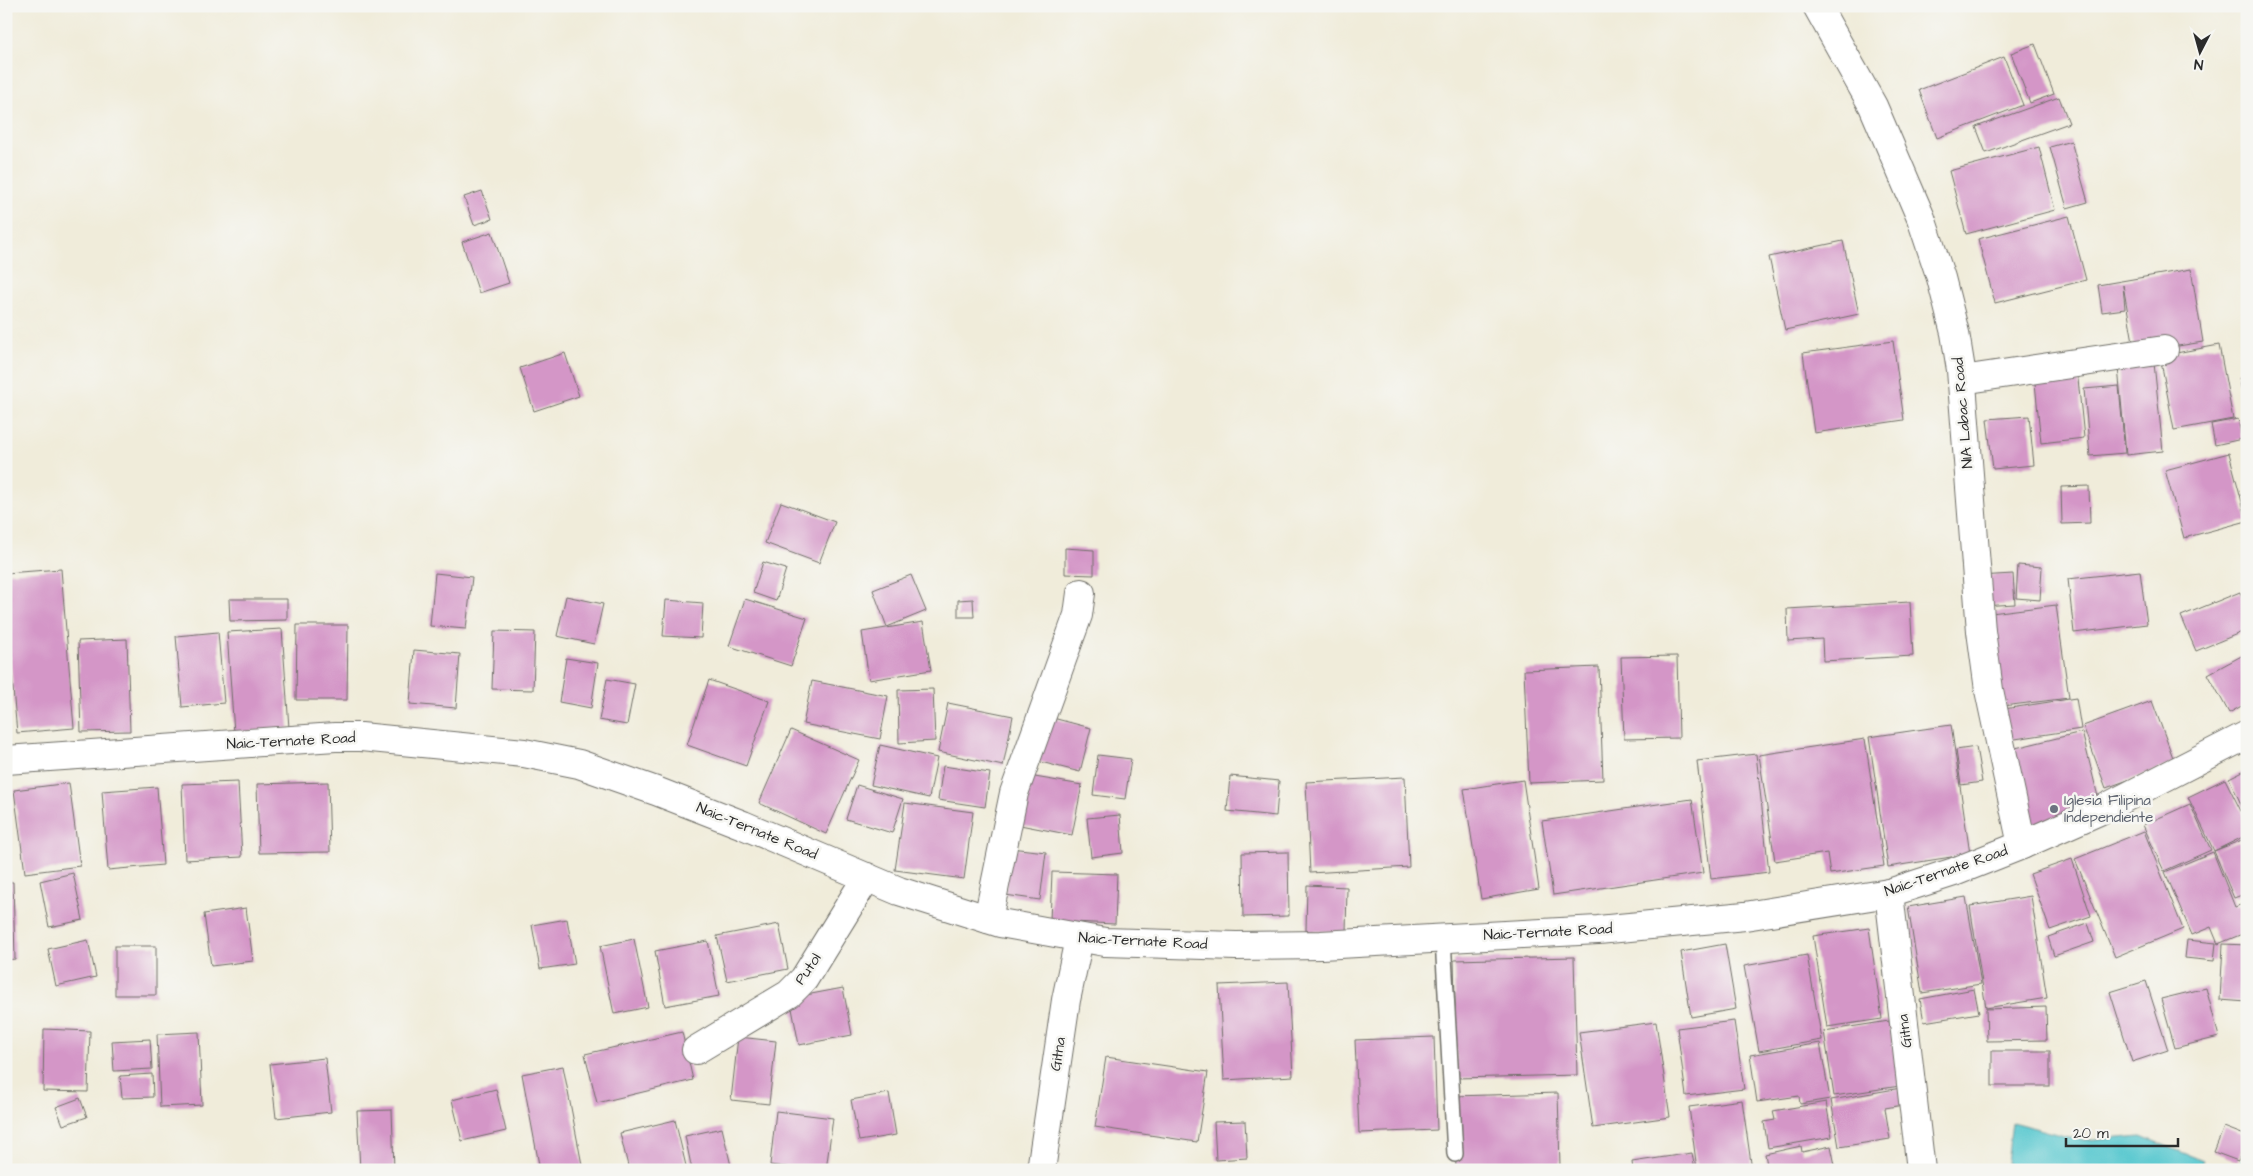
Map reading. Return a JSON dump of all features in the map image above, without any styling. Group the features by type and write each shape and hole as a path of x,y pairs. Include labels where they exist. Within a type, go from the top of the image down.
{"main road":[{"name":"NIA Labac Road","path":"1817,6 1873,106 1921,218 1941,278 1955,333 1962,380 1982,641 1989,690 2022,846"},
{"path":"1962,380 2164,350"},
{"path":"988,919 1014,793 1078,615 1080,593"},
{"name":"Naic-Ternate Road","path":"6,760 335,737 361,737 524,753 579,764 656,791 867,877 899,892 988,919 1079,938 1135,944 1236,946 1443,939 1688,922 1745,916 1889,893 1954,872 2022,846 2099,811 2247,735"},
{"name":"Putol","path":"696,1050 789,994 804,979 867,877"},
{"name":"Gitna","path":"1889,893 1921,1170"},
{"name":"Gitna","path":"1041,1170 1066,1000 1079,938"}],"lane":[{"path":"1443,939 1456,1154"}],"water":[{"path":"2012,1122 2084,1141 2141,1136 2204,1161 2200,1170 2006,1170"}],"building":[{"path":"2035,44 2054,94 2030,103 2011,53"},
{"path":"2004,57 2023,105 1937,138 1919,90"},
{"path":"2059,97 2069,123 1986,153 1976,127"},
{"path":"2071,141 2088,202 2067,208 2050,147"},
{"path":"2039,147 2055,210 1966,234 1949,171"},
{"path":"482,191 492,219 474,225 464,197"},
{"path":"2069,216 2086,280 1995,303 1978,239"},
{"path":"492,232 509,283 479,293 462,242"},
{"path":"1843,241 1859,314 1785,330 1769,257"},
{"path":"2191,269 2203,342 2135,353 2123,285 2125,309 2102,312 2098,285"},
{"path":"1893,341 1904,420 1814,433 1803,353"},
{"path":"2219,345 2233,419 2174,430 2160,356"},
{"path":"565,353 579,396 534,411 520,368"},
{"path":"2154,363 2163,451 2126,455 2118,367"},
{"path":"2077,369 2084,438 2041,443 2034,373"},
{"path":"2247,376 2247,410 2246,410 2239,378"},
{"path":"2119,386 2125,453 2090,456 2084,389"},
{"path":"2029,416 2034,465 1993,469 1987,419"},
{"path":"2238,419 2242,439 2215,445 2211,424"},
{"path":"2229,453 2247,521 2184,538 2165,470"},
{"path":"2089,486 2090,523 2062,524 2061,487"},
{"path":"781,502 835,522 819,563 765,543"},
{"path":"1065,548 1094,550 1094,575 1065,574"},
{"path":"763,562 786,569 776,601 753,593"},
{"path":"2018,565 2042,567 2040,600 2016,598"},
{"path":"61,569 74,728 17,733 6,612 6,573"},
{"path":"2140,571 2147,624 2074,633 2068,579"},
{"path":"435,573 472,577 466,629 430,626"},
{"path":"2013,574 2015,604 1981,606 1979,576"},
{"path":"911,575 926,611 887,627 873,590"},
{"path":"2240,592 2247,608 2247,630 2196,651 2181,616"},
{"path":"566,596 603,604 594,644 557,636"},
{"path":"229,599 287,599 287,620 230,621"},
{"path":"745,599 807,618 791,666 729,646"},
{"path":"973,599 974,617 958,617 958,600"},
{"path":"666,600 703,603 701,638 663,636"},
{"path":"1910,602 1913,656 1823,661 1822,639 1788,641 1787,609"},
{"path":"2056,605 2069,698 1995,707 1983,614"},
{"path":"923,622 931,670 869,680 862,632"},
{"path":"297,625 348,625 347,700 296,700"},
{"path":"282,629 289,728 234,733 227,632"},
{"path":"494,631 535,632 533,690 492,689"},
{"path":"218,632 224,703 182,707 176,636"},
{"path":"127,639 130,731 81,732 78,641"},
{"path":"414,650 460,654 456,708 410,704"},
{"path":"2247,653 2247,703 2229,713 2208,674"},
{"path":"1677,656 1679,738 1624,739 1621,657"},
{"path":"566,658 598,663 591,708 559,702"},
{"path":"1599,667 1603,780 1529,783 1524,670"},
{"path":"607,679 635,684 627,725 599,720"},
{"path":"709,680 769,701 746,766 687,745"},
{"path":"812,681 888,696 880,739 803,724"},
{"path":"933,689 935,741 899,743 898,690"},
{"path":"2076,698 2081,729 2002,741 1997,710"},
{"path":"2152,701 2175,763 2106,788 2083,726"},
{"path":"948,703 1013,716 1003,766 938,752"},
{"path":"1049,717 1091,728 1080,772 1037,761"},
{"path":"1951,725 1970,854 1888,867 1869,737"},
{"path":"791,730 859,760 826,834 759,803"},
{"path":"2082,732 2101,809 2023,828 2003,751"},
{"path":"1865,739 1884,866 1830,874 1827,853 1775,861 1759,755"},
{"path":"880,745 937,758 929,798 871,785"},
{"path":"1976,747 1982,782 1961,785 1956,750"},
{"path":"1756,754 1769,872 1711,879 1697,761"},
{"path":"1098,755 1131,759 1125,799 1093,795"},
{"path":"943,766 990,773 985,807 938,800"},
{"path":"2247,769 2247,817 2229,778"},
{"path":"1029,776 1082,785 1072,835 1020,825"},
{"path":"1230,776 1279,781 1276,816 1227,811"},
{"path":"1405,777 1409,867 1310,873 1306,782"},
{"path":"2225,779 2247,823 2247,835 2214,851 2188,797"},
{"path":"1523,780 1539,889 1481,899 1464,789"},
{"path":"238,782 242,857 185,860 182,784"},
{"path":"328,782 330,852 259,853 257,784"},
{"path":"69,783 80,866 25,873 14,790"},
{"path":"857,785 903,799 892,833 846,819"},
{"path":"157,787 163,865 108,870 102,791"},
{"path":"1692,799 1703,873 1553,895 1542,821"},
{"path":"905,803 973,812 964,879 895,870"},
{"path":"2190,804 2211,850 2164,871 2143,825"},
{"path":"1120,815 1123,853 1091,857 1087,818"},
{"path":"2144,831 2183,929 2115,957 2075,859"},
{"path":"2247,838 2247,893 2234,898 2214,851"},
{"path":"1010,848 1046,852 1040,900 1005,895"},
{"path":"1288,852 1289,916 1243,917 1242,853"},
{"path":"2213,852 2235,907 2247,902 2247,932 2218,944 2211,927 2192,935 2165,872"},
{"path":"2072,859 2091,916 2050,930 2030,874"},
{"path":"1052,872 1117,874 1115,924 1050,921"},
{"path":"73,873 83,920 49,927 40,881"},
{"path":"6,882 13,882 15,959 6,960"},
{"path":"1307,885 1347,887 1346,932 1306,931"},
{"path":"2031,896 2047,998 1986,1008 1970,906"},
{"path":"1966,897 1981,984 1922,993 1908,907"},
{"path":"246,908 253,961 211,966 204,914"},
{"path":"567,919 575,964 540,969 532,925"},
{"path":"2088,923 2094,942 2054,956 2048,937"},
{"path":"779,924 788,969 727,981 717,936"},
{"path":"1869,928 1882,1019 1827,1027 1813,936"},
{"path":"634,939 648,1007 614,1014 600,946"},
{"path":"88,940 96,977 56,986 48,949"},
{"path":"2187,940 2216,943 2214,961 2185,958"},
{"path":"708,941 719,996 665,1006 655,951"},
{"path":"1725,944 1736,1009 1691,1017 1681,952"},
{"path":"2223,944 2247,945 2247,1002 2220,1000"},
{"path":"115,946 156,946 156,995 115,995"},
{"path":"1807,955 1822,1040 1759,1051 1744,966"},
{"path":"1574,957 1577,1075 1457,1078 1454,960"},
{"path":"2146,981 2168,1050 2132,1062 2110,992"},
{"path":"1288,982 1293,1076 1224,1080 1219,985"},
{"path":"843,988 852,1035 799,1045 790,998"},
{"path":"2206,988 2219,1037 2175,1048 2161,999"},
{"path":"1974,989 1979,1013 1924,1022 1920,999"},
{"path":"2046,1007 2047,1040 1987,1041 1986,1009"},
{"path":"1734,1021 1744,1089 1686,1096 1677,1028"},
{"path":"1889,1021 1900,1086 1834,1096 1824,1031"},
{"path":"1656,1022 1670,1117 1593,1128 1579,1032"},
{"path":"44,1029 90,1031 88,1092 43,1091"},
{"path":"199,1032 202,1105 160,1107 157,1034"},
{"path":"682,1032 693,1080 597,1103 585,1054"},
{"path":"738,1037 776,1041 769,1104 731,1100"},
{"path":"1434,1037 1437,1130 1359,1133 1355,1040"},
{"path":"150,1039 152,1069 114,1071 112,1041"},
{"path":"1820,1043 1830,1099 1800,1104 1799,1096 1757,1102 1750,1055"},
{"path":"1992,1051 2050,1051 2050,1086 1992,1086"},
{"path":"1106,1057 1208,1072 1197,1142 1095,1127"},
{"path":"325,1058 331,1112 276,1118 270,1064"},
{"path":"563,1066 583,1170 540,1170 522,1074"},
{"path":"152,1074 153,1097 122,1098 120,1076"},
{"path":"1901,1088 1903,1105 1885,1108 1890,1139 1839,1147 1831,1100"},
{"path":"496,1089 506,1131 462,1141 452,1100"},
{"path":"889,1093 896,1135 859,1141 851,1100"},
{"path":"1558,1093 1560,1166 1456,1169 1454,1096"},
{"path":"80,1098 87,1117 63,1125 56,1107"},
{"path":"1742,1100 1752,1170 1697,1170 1689,1107"},
{"path":"1826,1102 1832,1137 1768,1148 1764,1122 1775,1120 1773,1111"},
{"path":"392,1110 394,1170 360,1170 357,1111"},
{"path":"776,1111 833,1118 826,1170 807,1170 770,1165"},
{"path":"675,1120 687,1170 629,1170 620,1133"},
{"path":"1245,1121 1247,1158 1216,1160 1214,1122"},
{"path":"2224,1127 2247,1136 2238,1161 2214,1152"},
{"path":"722,1128 732,1170 692,1170 685,1136"},
{"path":"1801,1146 1802,1152 1831,1146 1836,1170 1768,1170 1765,1154"},
{"path":"1692,1153 1695,1170 1633,1170 1632,1162"}],"waterway":[{"path":"2243,1170 2247,1162"}],"place":[{"name":"Iglesia Filipina Independiente","path":"2054,809"}]}
